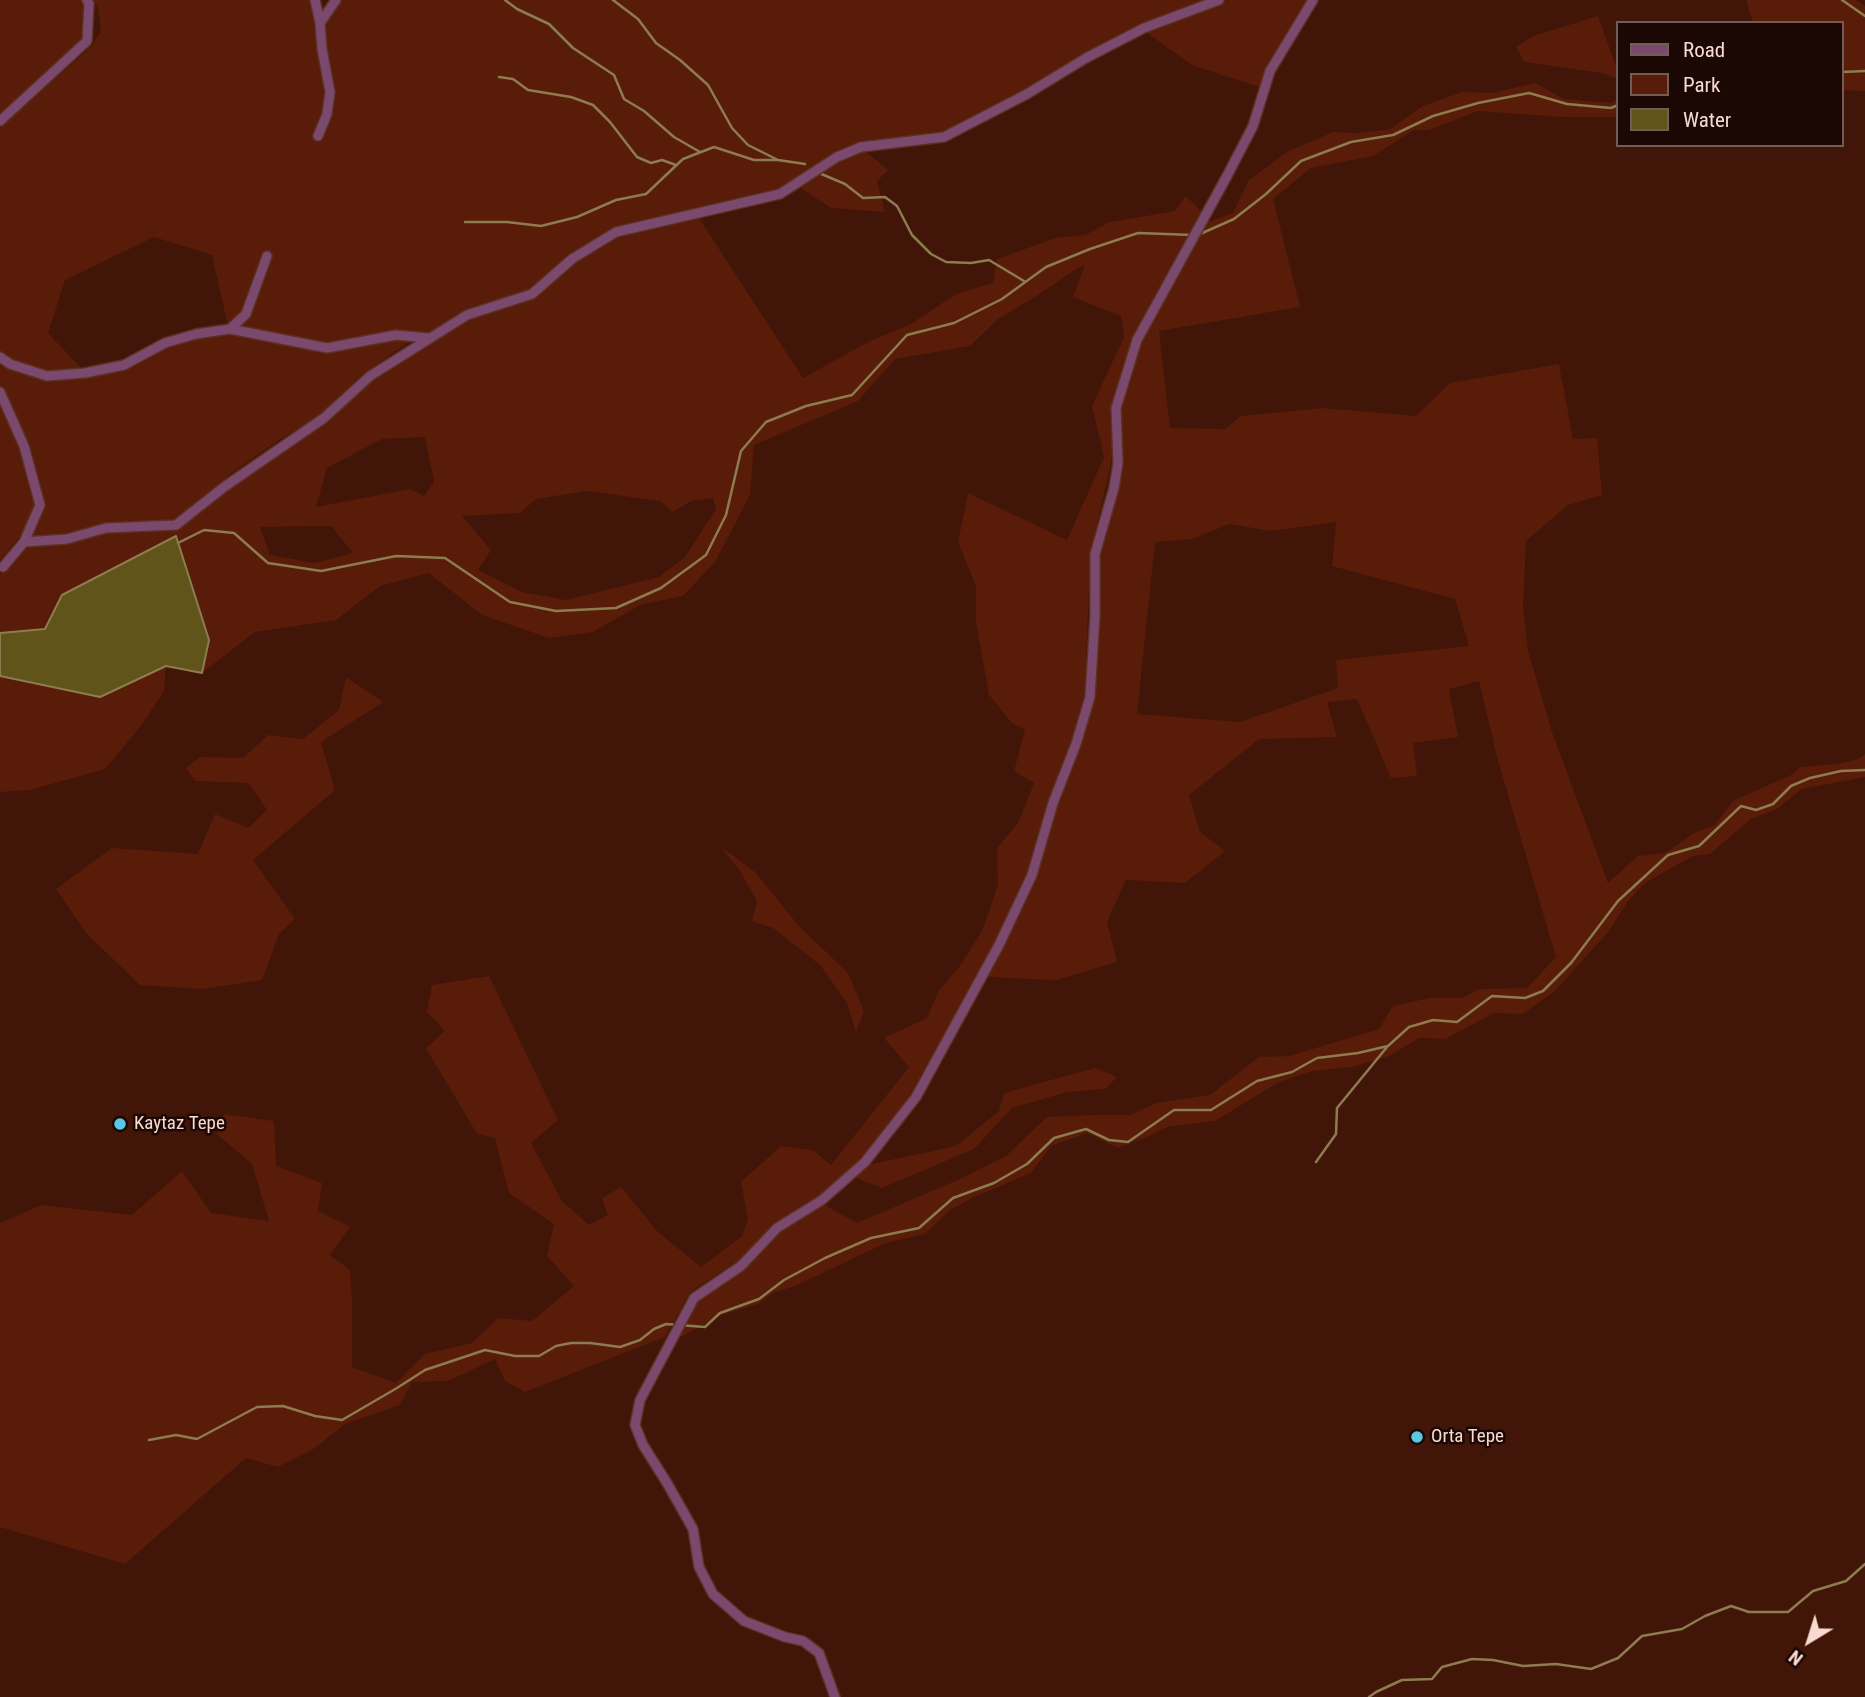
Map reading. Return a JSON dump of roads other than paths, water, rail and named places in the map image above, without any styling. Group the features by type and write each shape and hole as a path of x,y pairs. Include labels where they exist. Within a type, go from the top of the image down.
{"street":[{"path":"0,121 87,41 87,0"},
{"path":"315,0 330,92 327,114 318,136"},
{"path":"320,23 336,0"},
{"path":"24,542 67,539 106,528 176,525 235,479 324,418 370,376 467,315 532,294 572,259 616,232 780,194 837,157 861,147 944,137 1144,28 1219,0"},
{"path":"835,1697 819,1653 803,1641 744,1621 713,1594 699,1567 692,1529 643,1446 635,1425 640,1400 694,1298 741,1266 777,1228 822,1200 865,1163 916,1097 999,945 1032,875 1053,803 1076,744 1090,697 1095,617 1095,554 1114,488 1118,463 1116,408 1137,340 1252,126 1270,71 1313,0"},
{"path":"230,329 246,314 267,256"},
{"path":"0,357 10,364 47,376 85,373 124,365 165,343 196,334 230,329 327,348 396,335 429,338"},
{"path":"0,392 24,446 40,505 24,542 3,567"}],"water":[{"path":"176,536 209,640 202,673 166,666 100,697 0,676 0,633 45,629 62,595"}],"waterway":[{"path":"505,0 517,9 549,24 573,48 614,75 624,99 644,111 674,137 700,152"},
{"path":"613,0 638,19 656,43 708,85 732,128 748,145 778,160 805,164"},
{"path":"1842,0 1865,16"},
{"path":"1844,72 1865,71"},
{"path":"499,77 513,79 528,90 571,97 593,105 637,157 651,163 662,160 676,165"},
{"path":"1200,234 1234,219 1301,161 1351,142 1393,135 1433,116 1478,103 1529,93 1567,104 1611,108 1616,106"},
{"path":"465,222 507,222 541,226 577,217 616,200 646,194 683,159 714,147 754,160 778,160"},
{"path":"819,173 845,184 863,198 885,197 897,206 912,235 931,254 946,262 971,263 989,260 1024,281"},
{"path":"178,543 204,530 234,533 268,563 321,571 396,556 445,558 510,602 556,611 616,608 661,588 706,555 726,515 741,451 766,422 806,406 852,395 907,335 954,323 1002,299 1046,267 1138,233 1193,235"},
{"path":"149,1440 176,1435 197,1439 257,1407 283,1406 315,1416 342,1420 425,1370 485,1350 515,1356 539,1356 556,1346 571,1343 620,1347 640,1340 666,1324 705,1327 720,1313 759,1299 784,1280 825,1258 871,1238 919,1228 953,1198 994,1183 1027,1164 1054,1138 1086,1129 1109,1140 1128,1142 1174,1110 1211,1110 1257,1081 1292,1072 1317,1058 1388,1046 1409,1027 1433,1020 1457,1022 1492,996 1525,998 1543,991 1571,963 1618,901 1668,855 1699,846 1741,806 1756,810 1773,804 1791,786 1810,778 1841,771 1865,770"},
{"path":"1316,1162 1336,1134 1337,1108 1387,1047"},
{"path":"1369,1697 1402,1680 1432,1679 1442,1667 1472,1659 1523,1666 1556,1664 1591,1669 1618,1658 1642,1636 1682,1629 1731,1606 1749,1612 1788,1612 1813,1591 1846,1581 1865,1564"}],"place":[{"name":"Kaytaz Tepe","path":"120,1124"},
{"name":"Orta Tepe","path":"1417,1437"}]}
